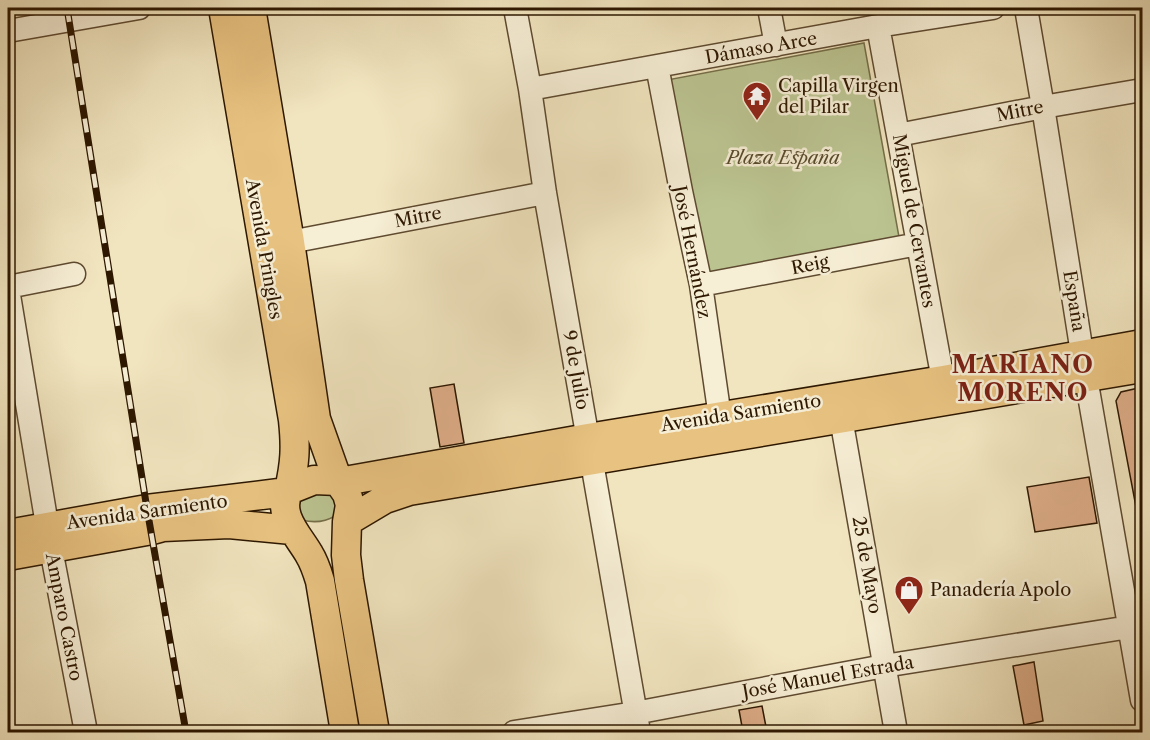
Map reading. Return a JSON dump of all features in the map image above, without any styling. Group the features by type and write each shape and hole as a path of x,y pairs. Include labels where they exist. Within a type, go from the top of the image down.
{"main road":[{"name":"Avenida Pringles","path":"223,8 293,420 296,445 288,491"},
{"name":"Avenida Pringles","path":"252,8 316,419 339,482"},
{"name":"Avenida Sarmiento","path":"339,482 590,450 1084,366 1143,344"},
{"name":"Avenida Sarmiento","path":"838,408 943,380 1084,366 1143,368"},
{"name":"Avenida Sarmiento","path":"348,522 385,499 409,491 590,450"},
{"path":"345,732 320,580 309,553 292,530 287,519 285,504 288,491 314,480 339,482 347,494 350,505 346,555 375,732"},
{"name":"Avenida Sarmiento","path":"8,556 50,538 147,509 288,491"},
{"path":"292,530 310,534 324,533 348,522"},
{"name":"Avenida Sarmiento","path":"8,534 50,538 152,530 163,527 229,524 292,530"}],"street":[{"path":"8,31 139,8"},
{"name":"9 de Julio","path":"515,8 637,723"},
{"path":"769,8 776,45"},
{"name":"Dámaso Arce","path":"530,89 878,26 993,8"},
{"name":"España","path":"1026,8 1084,366 1136,626 1143,700"},
{"name":"Miguel de Cervantes","path":"878,26 943,380"},
{"name":"José Hernández","path":"657,66 701,285 722,428"},
{"name":"Mitre","path":"898,135 1143,90"},
{"name":"Mitre","path":"290,242 546,193"},
{"name":"Reig","path":"701,285 918,244"},
{"path":"8,288 75,274"},
{"name":"Amparo Castro","path":"8,288 50,538 86,732"},
{"name":"25 de Mayo","path":"838,408 896,732"},
{"name":"José Manuel Estrada","path":"514,732 637,723 884,666 1136,626"}],"green space":[{"name":"Plaza España","path":"864,43 899,237 703,274 667,80"},
{"path":"337,493 335,516 319,521 302,520 297,502 304,494"}],"building":[{"path":"454,384 464,443 440,447 430,388"},
{"path":"1143,387 1143,506 1136,507 1116,401 1121,392"},
{"path":"1089,477 1097,523 1035,532 1027,487"},
{"path":"1034,662 1043,721 1024,725 1013,666"},
{"path":"762,706 767,732 743,732 739,710"}],"railway":[{"path":"67,8 147,509 186,732"}],"place":[{"name":"Capilla Virgen del Pilar","path":"757,122"},
{"name":"Panadería Apolo","path":"909,616"}],"district":[{"name":"MARIANO MORENO","path":"1023,378"}]}
